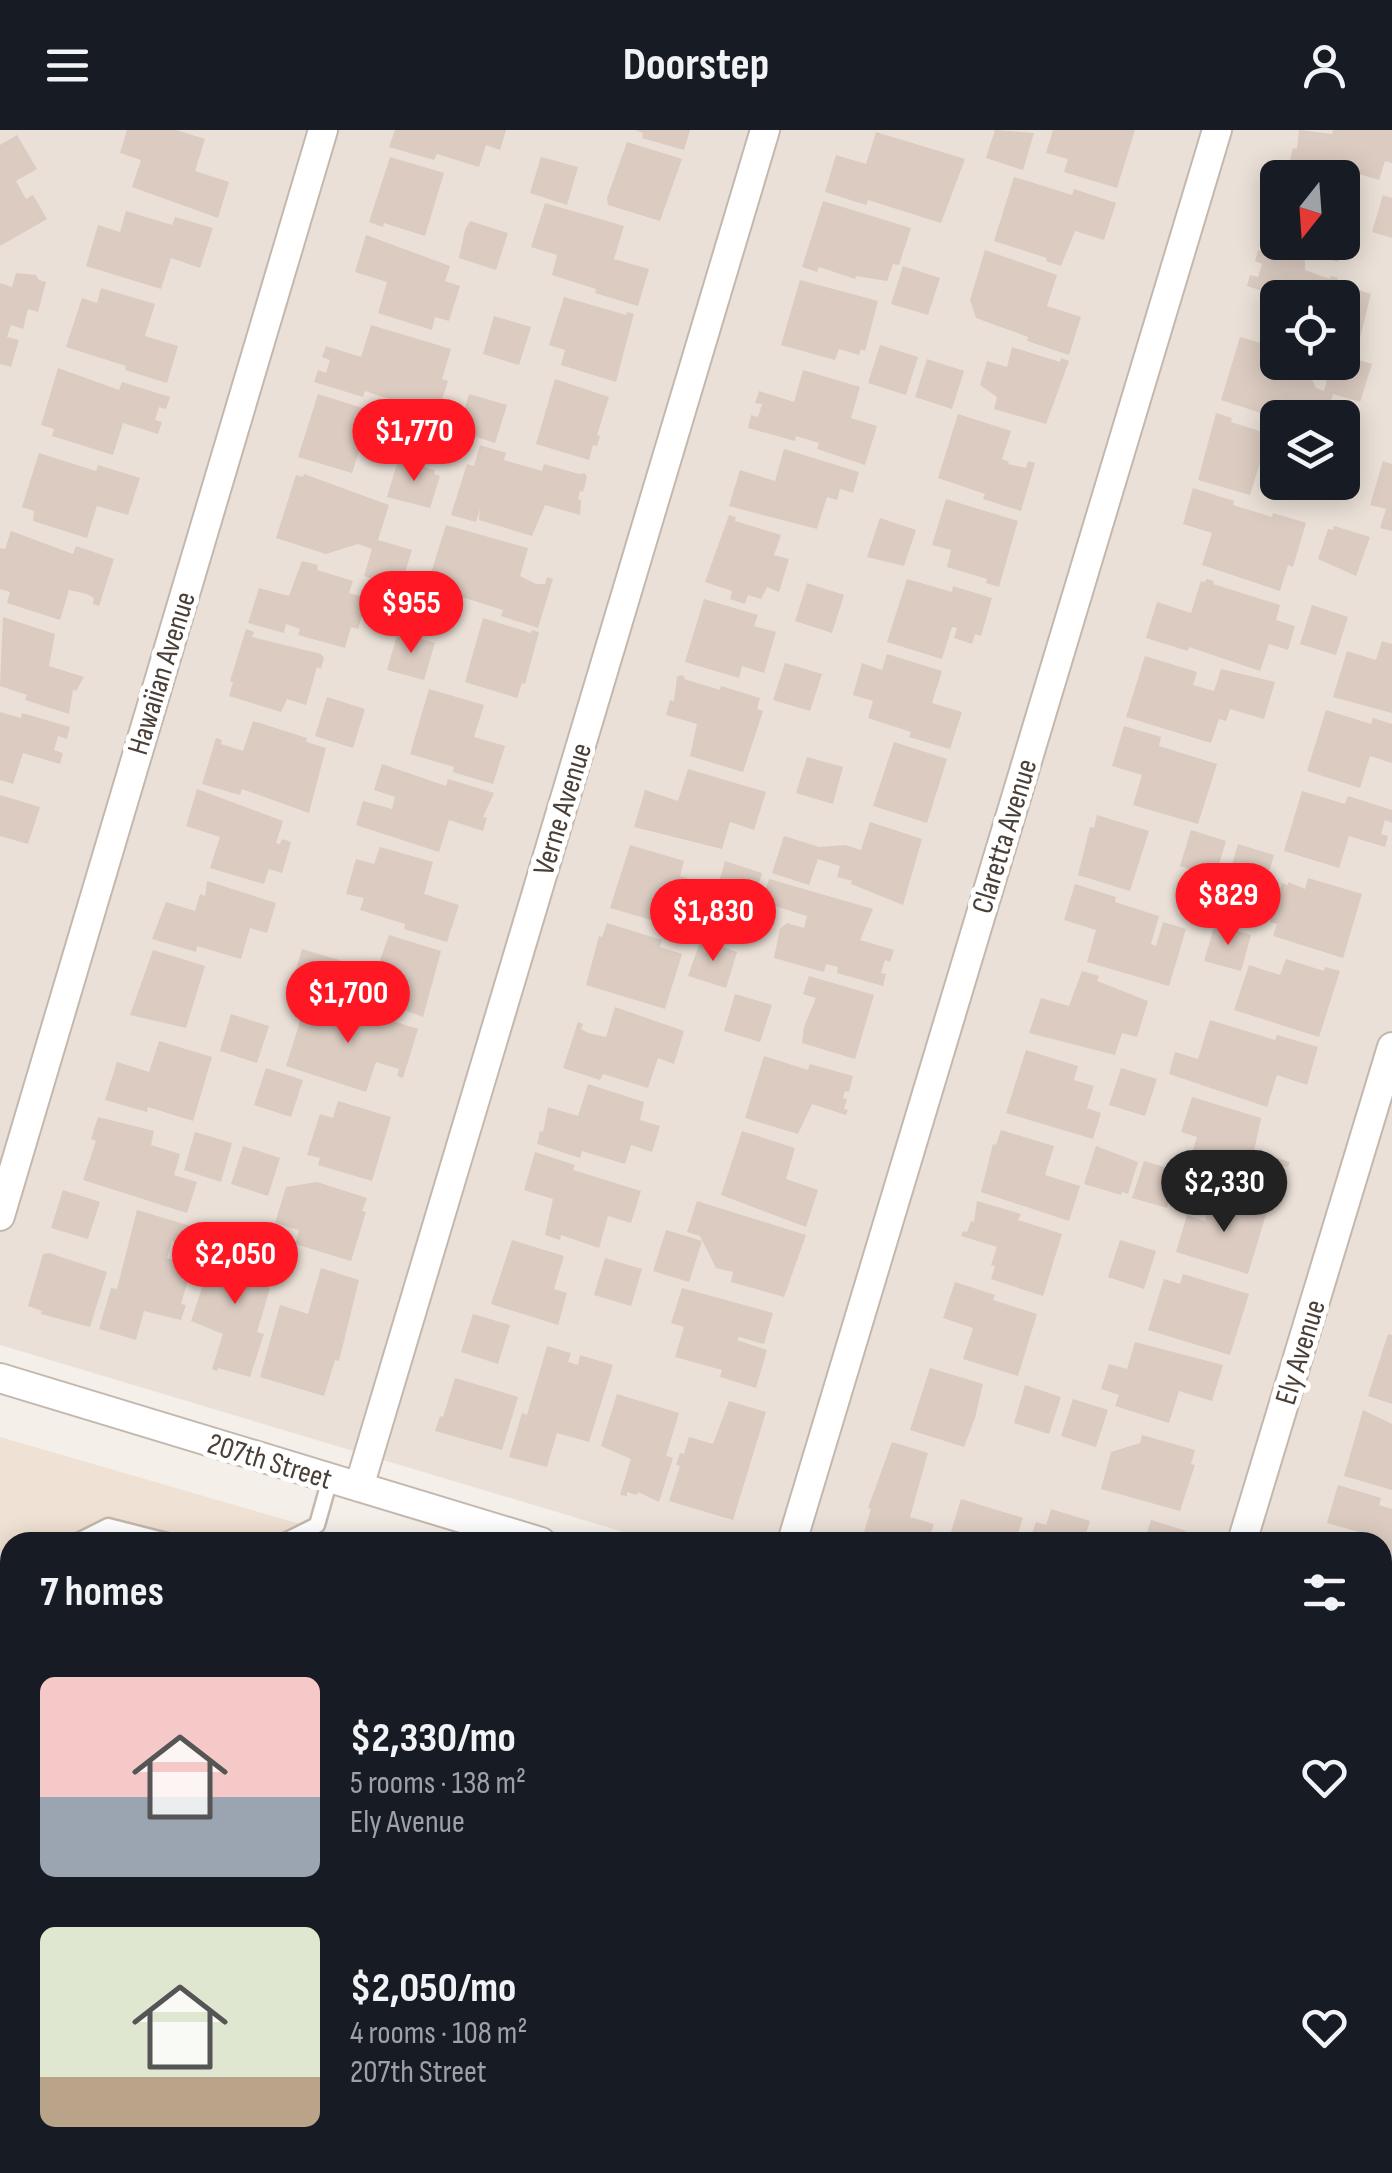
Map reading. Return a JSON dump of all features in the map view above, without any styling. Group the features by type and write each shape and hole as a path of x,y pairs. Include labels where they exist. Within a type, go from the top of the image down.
{"street":[{"name":"Hawaiian Avenue","path":"0,1216 323,130"},
{"name":"Verne Avenue","path":"358,1488 764,130"},
{"name":"Claretta Avenue","path":"795,1532 1217,130"},
{"name":"Ely Avenue","path":"1245,1532 1392,1047"},
{"name":"207th Street","path":"0,1378 506,1532"}],"lane":[{"path":"302,1532 317,1524 330,1479"},
{"path":"96,1532 108,1526 132,1532"}],"shaded area":[{"path":"0,130 1392,130 1392,1532 624,1532 0,1345"},
{"path":"0,1437 328,1532 0,1532"}],"building":[{"path":"127,130 176,130 205,139 195,171 229,182 218,218 132,187 141,160 120,153"},
{"path":"395,130 506,130 500,150 486,145 479,167 437,154 434,160 389,147"},
{"path":"635,130 690,130 684,150 642,138 643,133"},
{"path":"995,130 1034,133 1023,170 986,158"},
{"path":"1053,130 1135,130 1117,188 1064,172 1068,159 1046,153"},
{"path":"1299,130 1332,134 1333,130 1392,130 1392,163 1385,161 1379,180 1360,174 1360,160 1290,160 1293,148 1297,149"},
{"path":"876,132 965,159 941,223 868,200 866,205 825,192 836,155 866,164"},
{"path":"17,135 37,169 16,181 26,199 33,195 47,219 0,246 0,145"},
{"path":"627,142 682,159 660,221 608,205"},
{"path":"390,157 444,173 425,236 369,222"},
{"path":"541,157 578,167 567,205 530,193"},
{"path":"1014,177 1072,195 1074,189 1116,203 1104,240 1075,231 1061,266 994,241"},
{"path":"1383,195 1392,198 1392,238 1372,232"},
{"path":"823,201 911,228 899,265 893,264 887,281 856,276 855,279 819,267 817,272 802,267"},
{"path":"545,203 624,226 614,259 649,269 638,306 552,275 557,255 531,247"},
{"path":"126,211 172,225 175,217 213,228 200,268 171,258 161,289 86,266 98,225 120,232"},
{"path":"470,221 508,233 496,270 459,258"},
{"path":"366,235 450,266 445,281 460,286 449,321 435,317 432,330 378,313 387,282 355,272"},
{"path":"985,250 1057,275 1047,306 1081,317 1069,355 976,318 970,300"},
{"path":"1258,250 1260,260 1305,260 1305,270 1338,278 1337,280 1260,280 1260,290 1247,286 1250,275 1258,277 1262,264 1255,261"},
{"path":"903,266 940,278 928,315 891,304"},
{"path":"16,273 36,275 46,282 38,312 28,309 23,329 11,325 7,337 19,340 11,367 0,364 0,283 12,287"},
{"path":"800,280 878,301 865,351 861,349 859,355 839,349 835,360 781,345"},
{"path":"101,288 155,304 145,336 178,346 167,383 66,347 82,298 97,303"},
{"path":"1360,290 1371,294 1360,338"},
{"path":"564,297 634,314 616,382 561,365 565,350 549,345"},
{"path":"494,316 531,327 519,365 483,354"},
{"path":"371,325 451,349 442,379 448,381 437,415 365,391 363,397 314,382 318,370 326,373 330,360 322,357 326,346 361,357"},
{"path":"1240,337 1260,343 1260,380 1312,380 1316,388 1324,391 1324,380 1360,380 1360,360 1372,364 1360,402 1333,394 1331,400 1260,400 1260,413 1221,400"},
{"path":"880,345 918,357 906,395 868,383"},
{"path":"1012,347 1060,362 1061,358 1069,361 1046,424 994,409 997,397 980,385 987,361 1007,367"},
{"path":"927,359 964,371 952,409 915,397"},
{"path":"58,368 119,390 122,382 170,397 166,409 159,407 155,420 162,422 158,434 123,423 113,455 52,436 54,429 41,425"},
{"path":"803,370 860,387 851,418 877,426 865,465 817,449 819,443 796,436 795,441 748,428 751,415 758,417 762,404 755,403 759,391 794,402"},
{"path":"555,379 609,397 597,446 593,445 589,460 536,444"},
{"path":"318,394 372,411 352,473 298,457"},
{"path":"469,394 507,405 495,443 458,431"},
{"path":"1216,413 1260,431 1260,463 1250,495 1198,480"},
{"path":"958,414 1011,431 1002,459 1008,464 1026,468 1028,461 1035,463 1021,511 938,478"},
{"path":"480,445 506,453 504,460 542,471 544,464 585,473 583,492 580,491 578,499 580,515 545,505 532,536 479,520 480,509 476,522 451,515 467,464 474,466"},
{"path":"784,449 859,472 853,493 840,489 837,500 827,497 817,529 729,506 740,470 775,481"},
{"path":"39,453 96,471 98,465 140,478 128,515 97,506 87,538 33,521 34,511 22,507"},
{"path":"398,460 435,470 434,474 440,476 430,508 387,497"},
{"path":"1383,461 1392,464 1392,531 1380,528 1386,509 1370,505"},
{"path":"304,474 389,505 378,540 412,550 400,588 364,576 372,549 358,544 326,554 276,538 296,475"},
{"path":"1193,488 1234,501 1233,505 1306,523 1293,567 1288,565 1280,591 1202,565 1212,533 1183,524"},
{"path":"946,499 1018,521 999,587 986,583 987,579 947,567 951,550 932,545"},
{"path":"729,515 736,517 735,521 781,535 774,555 789,559 779,592 767,587 761,599 748,595 745,604 730,599 732,591 705,582"},
{"path":"880,518 916,530 904,566 867,557"},
{"path":"446,525 528,548 520,576 536,584 545,584 547,577 553,579 538,628 501,616 503,610 427,586"},
{"path":"1334,526 1370,537 1356,576 1318,559 1328,529 1333,530"},
{"path":"11,531 73,554 76,546 114,559 99,606 87,594 69,590 60,620 7,603 10,592 0,589 0,548 5,549"},
{"path":"302,561 353,581 349,593 367,598 358,629 351,627 345,648 298,635 300,629 286,624 284,633 248,623 259,588 289,596"},
{"path":"907,579 952,592 953,586 992,598 981,636 975,634 972,644 954,638 957,628 952,627 942,659 887,642"},
{"path":"1207,579 1280,605 1276,620 1295,626 1288,650 1269,644 1260,671 1189,647 1188,651 1146,638 1157,602 1191,613 1201,581"},
{"path":"807,583 844,595 832,633 795,621"},
{"path":"704,599 758,615 754,626 776,632 764,673 742,666 739,678 685,662"},
{"path":"1312,605 1348,617 1336,655 1300,644"},
{"path":"3,617 55,634 49,666 84,677 73,690 69,714 25,700 27,695 0,686"},
{"path":"483,618 539,632 525,684 522,683 517,698 465,682"},
{"path":"246,629 254,632 252,637 321,654 321,669 317,667 306,705 287,699 281,712 229,696"},
{"path":"398,632 435,643 424,680 387,670"},
{"path":"1382,641 1392,644 1392,713 1333,697 1347,651 1376,660"},
{"path":"887,654 942,671 932,703 962,712 950,749 909,737 911,732 868,718 873,701 853,695 862,663 882,670"},
{"path":"1145,656 1197,672 1193,685 1214,691 1221,669 1275,682 1264,719 1230,709 1226,721 1219,719 1211,743 1126,717"},
{"path":"785,663 822,674 810,711 773,700"},
{"path":"681,675 720,690 721,686 760,698 757,709 763,711 743,772 690,756 697,724 666,715 670,700 674,701 677,677"},
{"path":"429,689 484,705 474,737 505,746 493,784 410,754"},
{"path":"327,697 365,709 353,748 315,736"},
{"path":"1326,710 1371,724 1373,718 1392,724 1392,763 1370,756 1360,788 1307,771"},
{"path":"0,712 21,718 22,713 70,727 67,739 58,736 54,750 63,753 60,764 23,753 13,784 0,780"},
{"path":"253,721 326,748 309,813 242,789 240,795 202,784 216,738 222,740 221,744 243,751"},
{"path":"1124,726 1161,737 1159,746 1217,764 1198,824 1133,805 1142,775 1112,766"},
{"path":"894,742 947,759 927,823 873,806"},
{"path":"807,757 843,767 833,804 796,793"},
{"path":"382,764 446,786 448,779 494,793 483,817 487,818 483,831 449,820 439,852 356,825 363,801 392,809 395,797 374,790"},
{"path":"688,769 766,792 754,830 730,822 722,849 634,827 645,790 678,801"},
{"path":"197,789 283,821 276,843 280,844 282,839 291,842 282,873 269,869 264,884 210,868 220,837 186,826"},
{"path":"1302,791 1345,804 1348,796 1392,810 1392,823 1385,820 1381,834 1388,836 1385,847 1349,836 1339,868 1284,851"},
{"path":"0,795 40,807 28,844 0,836"},
{"path":"1097,815 1149,831 1130,891 1078,875 1090,827 1094,828"},
{"path":"870,822 922,839 903,905 837,877 840,866 818,859 809,885 772,873 784,836 819,847 845,845 861,850"},
{"path":"1191,830 1226,841 1215,877 1180,866"},
{"path":"1238,844 1274,855 1263,893 1227,882"},
{"path":"630,845 684,861 680,876 693,880 683,915 669,910 665,924 610,908"},
{"path":"380,847 433,862 424,894 459,905 447,942 360,910 364,898 346,894 356,859 374,864"},
{"path":"725,861 762,873 751,910 714,899"},
{"path":"1308,878 1362,894 1343,958 1273,936 1277,924 1270,922 1282,883 1305,889"},
{"path":"769,879 873,909 860,940 894,950 881,973 886,974 883,986 837,973 838,967 826,964 824,972 774,958 780,929 787,923 804,928 807,916 762,902"},
{"path":"207,881 276,903 267,933 250,928 241,959 197,946 196,952 152,939 166,902 195,911 200,894 205,896"},
{"path":"1075,884 1159,916 1151,944 1156,946 1163,922 1186,929 1169,986 1087,962 1096,930 1064,920"},
{"path":"607,923 662,940 660,947 682,954 665,1009 586,985 599,936 602,937"},
{"path":"1215,924 1251,935 1241,971 1204,961"},
{"path":"389,935 441,951 423,1017 370,997"},
{"path":"701,939 737,952 726,988 688,976"},
{"path":"302,949 342,964 328,997 291,986"},
{"path":"153,950 205,966 186,1028 130,1015"},
{"path":"1286,959 1324,971 1325,967 1340,971 1319,1037 1234,1010 1249,965 1280,975"},
{"path":"1082,971 1148,1001 1137,1037 1122,1033 1115,1055 1029,1033 1041,998 1069,1006"},
{"path":"809,976 874,995 855,1059 802,1043 816,998 803,994"},
{"path":"735,994 772,1005 760,1042 724,1031"},
{"path":"307,999 377,1026 380,1017 418,1029 403,1078 397,1076 399,1069 376,1062 366,1092 286,1066"},
{"path":"615,1007 684,1031 674,1064 658,1058 648,1088 603,1074 600,1080 563,1068 578,1022 588,1033 606,1037"},
{"path":"231,1014 269,1026 257,1063 220,1051"},
{"path":"1210,1020 1275,1040 1277,1035 1318,1047 1307,1085 1277,1075 1267,1107 1169,1074 1175,1052 1198,1059"},
{"path":"159,1041 212,1057 193,1121 148,1107 147,1112 105,1100 117,1062 149,1072"},
{"path":"1026,1050 1078,1066 1074,1080 1094,1086 1087,1108 1101,1113 1093,1139 1006,1113"},
{"path":"764,1056 808,1070 810,1064 853,1076 843,1098 847,1099 846,1115 812,1104 798,1134 745,1118"},
{"path":"266,1068 303,1080 291,1117 254,1105"},
{"path":"1121,1068 1157,1079 1145,1116 1109,1105"},
{"path":"588,1084 644,1102 640,1120 660,1126 652,1152 631,1145 625,1164 582,1151 580,1158 537,1144 548,1107 578,1116"},
{"path":"1192,1097 1261,1118 1254,1151 1290,1162 1281,1175 1277,1174 1275,1181 1279,1182 1274,1197 1189,1163 1197,1137 1181,1132"},
{"path":"338,1101 391,1117 372,1181 318,1165 320,1158 307,1155 320,1114 333,1118"},
{"path":"98,1117 154,1131 151,1145 180,1154 174,1175 197,1182 187,1213 83,1180 96,1141 91,1139"},
{"path":"1001,1130 1054,1146 1045,1175 1080,1186 1069,1221 981,1192 993,1144 996,1145"},
{"path":"742,1131 795,1148 786,1179 818,1190 806,1227 721,1195"},
{"path":"195,1132 232,1143 221,1182 184,1170"},
{"path":"243,1146 280,1158 268,1196 231,1184"},
{"path":"1096,1146 1138,1162 1128,1194 1084,1184"},
{"path":"535,1152 575,1165 573,1170 641,1191 631,1223 608,1216 599,1248 561,1235 560,1240 545,1235 553,1199 524,1190"},
{"path":"1144,1161 1178,1171 1167,1208 1132,1198"},
{"path":"317,1182 367,1198 351,1261 295,1244 299,1230 275,1223 286,1187"},
{"path":"63,1190 100,1202 88,1239 51,1228"},
{"path":"1213,1195 1267,1211 1248,1274 1176,1252 1187,1215 1205,1221"},
{"path":"697,1201 806,1235 784,1297 731,1282 733,1272 716,1268 700,1236 687,1232"},
{"path":"977,1201 1021,1214 1018,1220 1062,1234 1043,1296 991,1279 997,1247 961,1236 974,1222"},
{"path":"137,1210 194,1227 188,1245 172,1241 167,1258 192,1266 181,1304 186,1305 181,1320 144,1311 136,1340 99,1329 111,1288 117,1289"},
{"path":"666,1230 702,1241 689,1282 653,1271"},
{"path":"512,1240 564,1256 554,1289 567,1293 558,1325 491,1304"},
{"path":"1120,1240 1156,1251 1144,1289 1108,1277"},
{"path":"226,1243 273,1257 263,1286 270,1288 257,1332 264,1334 250,1377 212,1369 223,1334 191,1321 208,1269 217,1271"},
{"path":"43,1254 107,1272 90,1327 41,1314 42,1311 28,1306"},
{"path":"605,1258 642,1269 631,1306 594,1295"},
{"path":"321,1268 359,1280 339,1361 335,1360 324,1396 260,1377 280,1305 308,1314"},
{"path":"1183,1274 1249,1294 1230,1355 1148,1330 1164,1279 1180,1284"},
{"path":"955,1282 1037,1314 1018,1376 963,1359 973,1328 943,1318"},
{"path":"682,1288 773,1313 764,1344 739,1337 737,1340 767,1350 756,1388 720,1377 722,1370 675,1357 684,1327 671,1323"},
{"path":"473,1314 510,1325 498,1364 461,1352"},
{"path":"1388,1334 1392,1335 1392,1404 1368,1396"},
{"path":"1135,1342 1223,1365 1212,1401 1179,1391 1169,1423 1115,1406 1119,1395 1101,1389 1109,1364 1127,1369"},
{"path":"547,1346 571,1353 568,1362 578,1365 580,1355 613,1365 589,1442 557,1433 547,1467 509,1457 522,1413 527,1415"},
{"path":"930,1368 983,1384 964,1447 910,1430"},
{"path":"455,1378 518,1397 502,1450 435,1431"},
{"path":"1025,1385 1061,1397 1049,1434 1014,1423"},
{"path":"617,1394 679,1413 666,1456 673,1458 659,1502 638,1492 620,1495 631,1459 601,1446"},
{"path":"1073,1399 1108,1410 1096,1447 1061,1436"},
{"path":"729,1401 766,1412 733,1520 669,1501 680,1466 676,1465 689,1437 713,1444"},
{"path":"1363,1410 1392,1424 1392,1490 1344,1476"},
{"path":"1142,1435 1195,1450 1191,1464 1195,1465 1180,1511 1101,1489 1111,1452 1140,1443"},
{"path":"892,1442 928,1453 910,1517 934,1524 931,1532 864,1532 871,1509 868,1508"},
{"path":"1338,1485 1381,1498 1379,1505 1392,1509 1392,1532 1358,1532 1327,1523"},
{"path":"961,1499 1023,1518 1018,1532 951,1532"},
{"path":"1051,1509 1090,1521 1087,1532 1032,1532 1036,1522 1046,1525"},
{"path":"1151,1520 1186,1531 1186,1532 1147,1532"}]}
